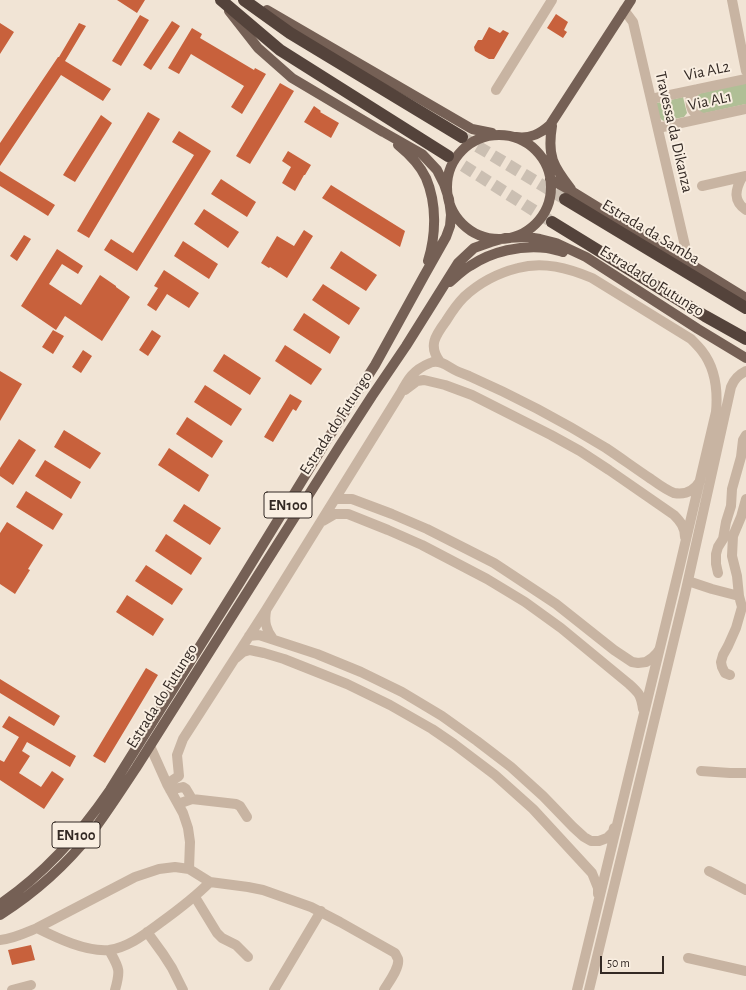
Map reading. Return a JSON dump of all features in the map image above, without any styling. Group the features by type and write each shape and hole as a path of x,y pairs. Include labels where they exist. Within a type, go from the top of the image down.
{"highway":[{"path":"221,0 280,50 448,156"},
{"path":"244,0 290,34 462,137"},
{"name":"Estrada da Samba","path":"569,196 719,292"},
{"name":"Estrada do Futungo","path":"552,222 705,316 746,339"},
{"name":"Estrada do Futungo","path":"719,292 746,308"}],"main road":[{"path":"221,0 258,48 292,78 422,154 437,170 444,184 451,207 458,218 466,227 488,238 505,238 521,234 534,225 548,204 551,188 545,148 556,116"},
{"path":"249,0 472,129 487,133 528,137 537,135 550,125 631,0"},
{"path":"552,126 550,141 551,155 569,196"},
{"path":"378,129 407,152 418,165 426,178 431,194 434,220 431,252 424,276"},
{"path":"449,199 447,181 449,172 452,164 462,150 485,136 507,135 527,143 534,148 545,162 549,175 569,196 689,263 746,298"},
{"name":"Estrada do Futungo","path":"0,904 47,866 67,845 97,810 136,750 375,365 446,237 450,226 451,215 449,199"},
{"name":"Estrada do Futungo","path":"0,915 34,891 58,869 82,844 103,817 150,746 458,263 474,248 505,238 527,237 556,243 590,260 746,358"},
{"path":"443,288 470,265 487,256 506,250 547,248 590,260"}],"street":[{"path":"496,90 552,0"},
{"path":"732,0 746,71"},
{"name":"Travessa da Dikanza","path":"624,10 633,22 689,263"},
{"name":"Via AL2","path":"651,99 746,79"},
{"path":"698,89 691,95 691,108 695,114 704,118"},
{"name":"Via AL1","path":"658,128 746,109"},
{"path":"702,186 744,177"},
{"path":"744,177 737,185 736,194 738,201 746,210"},
{"path":"577,990 661,646 700,481 716,412 717,399 714,374 702,351 691,339 592,278 555,266 538,265 518,267 499,274 486,281 464,298 433,342 435,356 440,362 572,428 673,492 680,494 686,493 697,486 700,481"},
{"path":"169,787 179,776 177,755 183,739 266,610 413,373 422,366 434,362 440,362"},
{"path":"430,363 426,368 426,372 427,377 432,382"},
{"path":"589,990 688,581 731,387 733,381 738,375 746,371"},
{"path":"400,394 417,381 424,380 445,385 472,395 564,442 609,470 674,514 684,528 686,534 685,544"},
{"path":"537,428 542,428 547,425 548,417 544,413"},
{"path":"564,442 561,441 560,435 562,430 566,427 572,428"},
{"path":"718,573 716,554 723,539 731,506 732,490 745,439"},
{"path":"349,476 349,482 353,495 358,501"},
{"path":"335,499 352,499 358,501 427,529 494,563 556,604 614,650 632,662 646,662 657,653 661,646"},
{"path":"335,499 344,512 388,530 474,572 525,602 561,628 636,691 642,699 642,721"},
{"path":"730,676 725,673 721,662 736,628 742,607 732,556 734,536 746,499"},
{"path":"321,522 335,514 348,514"},
{"path":"723,539 733,546"},
{"path":"474,572 479,573 486,568 486,562 483,557"},
{"path":"500,587 497,580 499,574 504,572 510,573"},
{"path":"688,581 739,596"},
{"path":"266,610 264,620 265,626 272,639"},
{"path":"249,636 260,635 317,654 361,672 402,692 428,707 454,724 511,767 543,796 573,827 591,841 599,841 607,838 613,832 619,816"},
{"path":"249,636 257,648 264,653"},
{"path":"234,659 250,650 284,659 347,684 390,705 444,737 500,779 533,809 592,873 598,888 598,905"},
{"path":"418,721 424,722 429,720 431,715 428,707"},
{"path":"444,737 441,733 442,727 449,722 454,724"},
{"path":"150,746 183,813 188,828 190,842 189,869"},
{"path":"701,771 730,774 746,773"},
{"path":"169,787 184,787 192,799"},
{"path":"178,804 192,799 236,804 240,806 247,817"},
{"path":"0,940 5,940 36,928 135,878 158,869 176,867 189,869 210,882 263,890 311,907 321,911 395,953 398,958 398,964 384,990"},
{"path":"709,871 746,890"},
{"path":"36,928 70,943 88,948 108,950 124,946 140,937 195,897 210,882"},
{"path":"195,897 217,933 222,938 236,945 248,957"},
{"path":"274,990 321,911"},
{"path":"147,932 172,968 183,990"},
{"path":"108,950 118,966 119,973 115,990"},
{"path":"688,958 746,971"},
{"path":"12,990 31,985"}],"green space":[{"path":"746,83 746,104 701,114 696,111 694,96 697,94"},
{"path":"683,97 687,113 684,117 664,121 660,118 657,103"}],"building":[{"path":"117,0 145,0 137,13"},
{"path":"556,14 568,22 564,30 567,32 563,38 547,28"},
{"path":"140,15 149,20 121,66 112,61"},
{"path":"172,21 180,26 151,70 143,65"},
{"path":"0,23 14,32 0,54"},
{"path":"79,23 86,26 65,61 111,89 103,101 61,75 0,166 0,143 59,57"},
{"path":"489,27 500,33 503,30 509,33 494,59 489,59 475,51 474,47 478,40 482,40"},
{"path":"192,28 202,34 200,38 254,70 255,68 266,74 242,114 231,107 244,86 191,54 179,74 168,68"},
{"path":"280,83 294,91 250,164 236,156"},
{"path":"314,106 321,111 320,112 339,123 331,138 304,122"},
{"path":"148,112 160,119 89,238 77,231"},
{"path":"101,115 112,123 75,182 63,175"},
{"path":"179,131 211,151 137,271 104,250 111,239 133,253 194,155 172,142"},
{"path":"288,151 311,165 295,191 282,183 291,167 282,161"},
{"path":"0,171 55,205 48,216 0,186"},
{"path":"221,179 256,202 247,217 211,194"},
{"path":"331,185 405,231 400,247 322,198"},
{"path":"204,209 239,232 228,248 194,224"},
{"path":"304,230 313,236 287,278 261,263 277,236 294,246"},
{"path":"24,235 31,239 17,261 10,256"},
{"path":"183,241 218,264 209,279 174,256"},
{"path":"57,249 83,266 78,274 62,264 49,284 81,305 100,275 130,297 102,341 65,316 56,330 21,306"},
{"path":"341,251 377,275 366,291 330,268"},
{"path":"164,270 199,293 189,308 167,294 156,311 147,305 158,288 154,286"},
{"path":"323,284 360,308 349,325 312,300"},
{"path":"304,313 340,337 330,354 293,330"},
{"path":"53,330 64,336 53,354 42,347"},
{"path":"152,330 161,336 148,356 139,350"},
{"path":"285,345 322,369 311,385 275,361"},
{"path":"83,350 92,356 81,373 72,367"},
{"path":"224,354 261,378 250,395 213,371"},
{"path":"0,371 22,384 0,421"},
{"path":"205,385 242,409 231,426 194,402"},
{"path":"290,394 302,401 296,411 293,409 273,442 264,437"},
{"path":"187,417 223,441 212,458 176,434"},
{"path":"64,430 101,453 90,469 54,447"},
{"path":"19,439 36,450 13,485 0,476 0,468"},
{"path":"169,448 209,475 199,492 158,465"},
{"path":"45,460 81,482 71,499 35,476"},
{"path":"26,491 63,514 53,530 16,507"},
{"path":"184,504 221,528 210,545 173,521"},
{"path":"7,522 43,545 15,594 0,584 0,533"},
{"path":"166,534 202,558 191,575 155,551"},
{"path":"146,565 183,589 172,605 135,581"},
{"path":"127,595 164,619 153,636 116,612"},
{"path":"146,668 158,675 105,763 93,756"},
{"path":"0,679 60,716 54,726 0,693"},
{"path":"9,716 76,756 70,767 27,742 22,751 30,756 19,773 41,787 52,771 64,779 44,809 0,780 0,760 4,762 19,737 2,727"},
{"path":"31,945 35,960 12,965 8,950"}],"tunnel":[{"path":"462,137 565,199"},
{"path":"448,156 552,222"}]}
